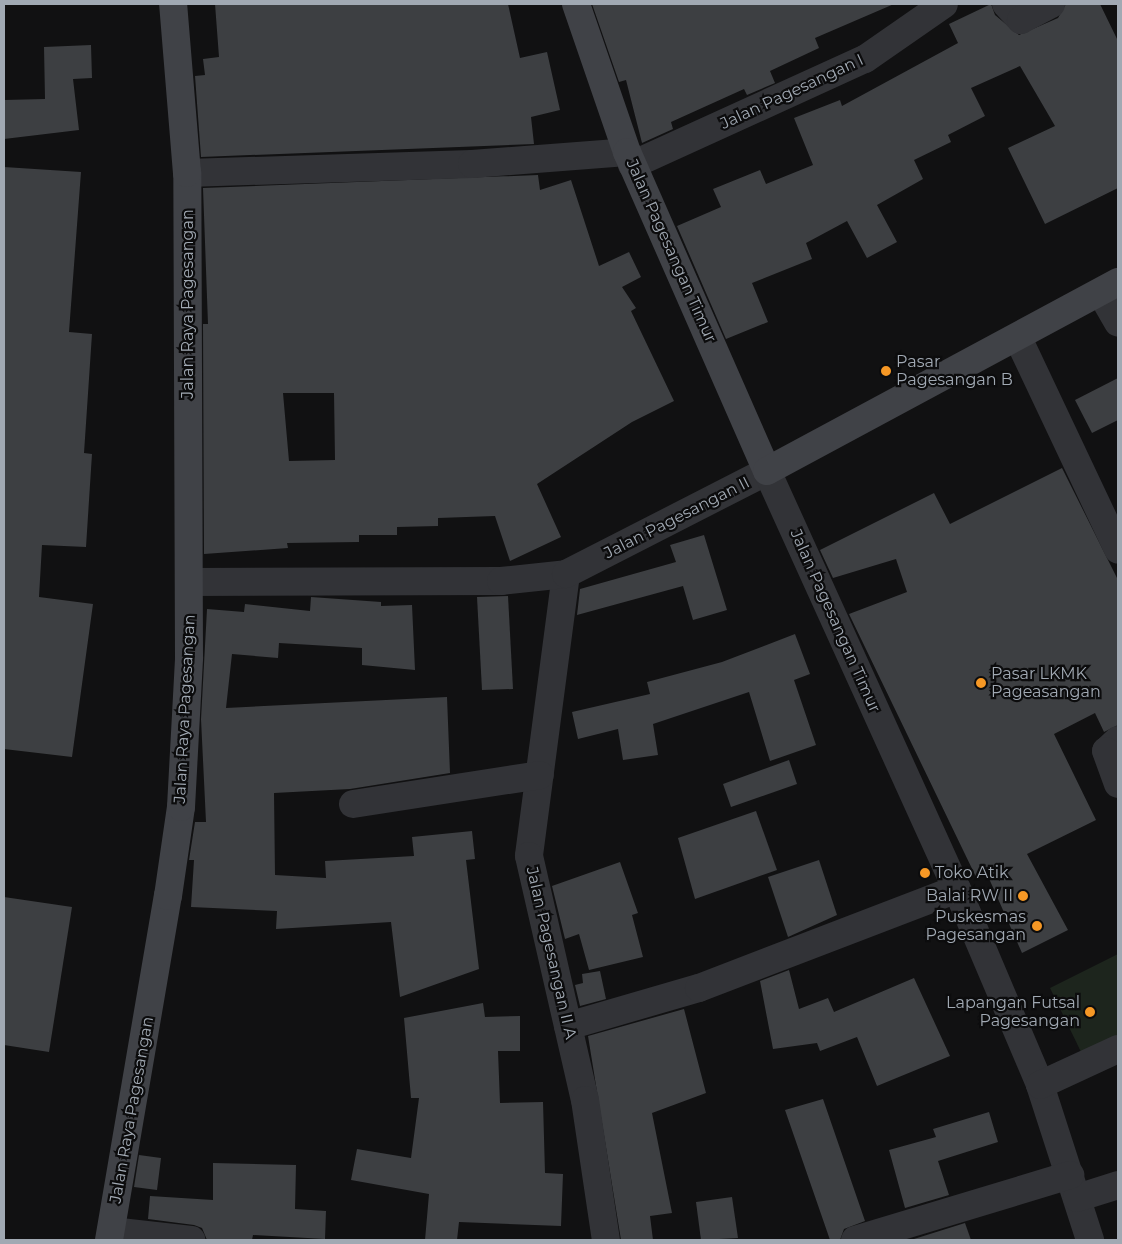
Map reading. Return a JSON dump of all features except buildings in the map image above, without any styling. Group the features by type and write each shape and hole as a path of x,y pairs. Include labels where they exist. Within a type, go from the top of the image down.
{"main road":[{"name":"Jalan Raya Pagesangan","path":"110,1236 180,807 190,582 187,172 173,4"},
{"name":"Jalan Pagesangan Timur","path":"576,4 629,159 767,471"},
{"name":"Jalan Pagesangan II","path":"767,471 1110,287"}],"street":[{"name":"Jalan Pagesangan I","path":"629,159 865,59 944,4"},
{"path":"1006,4 1021,20 1052,4"},
{"path":"187,172 629,159"},
{"path":"1110,287 1118,323"},
{"path":"1018,338 1118,550"},
{"name":"Jalan Pagesangan II","path":"190,582 501,581 566,574 767,471"},
{"name":"Jalan Pagesangan Timur","path":"767,471 957,890 1040,1084 1090,1240"},
{"name":"Jalan Pagesangan II A","path":"566,574 529,856 568,1026 606,1240"},
{"path":"1118,740 1106,751 1118,784"},
{"path":"354,804 540,774"},
{"path":"568,1026 698,988 957,890"},
{"path":"1040,1084 1118,1050"},
{"path":"855,1240 1074,1186 1118,1185"},
{"path":"110,1236 192,1240"}],"shaded area":[{"name":"Lapangan Futsal Pagesangan","path":"1118,954 1118,1037 1082,1054 1050,988"}],"place":[{"name":"Pasar Pagesangan B","path":"886,371"},
{"name":"Pasar LKMK Pageasangan","path":"981,683"},
{"name":"Toko Atik","path":"925,873"},
{"name":"Balai RW II","path":"1023,896"},
{"name":"Puskesmas Pagesangan","path":"1037,926"},
{"name":"Lapangan Futsal Pagesangan","path":"1090,1012"}]}
